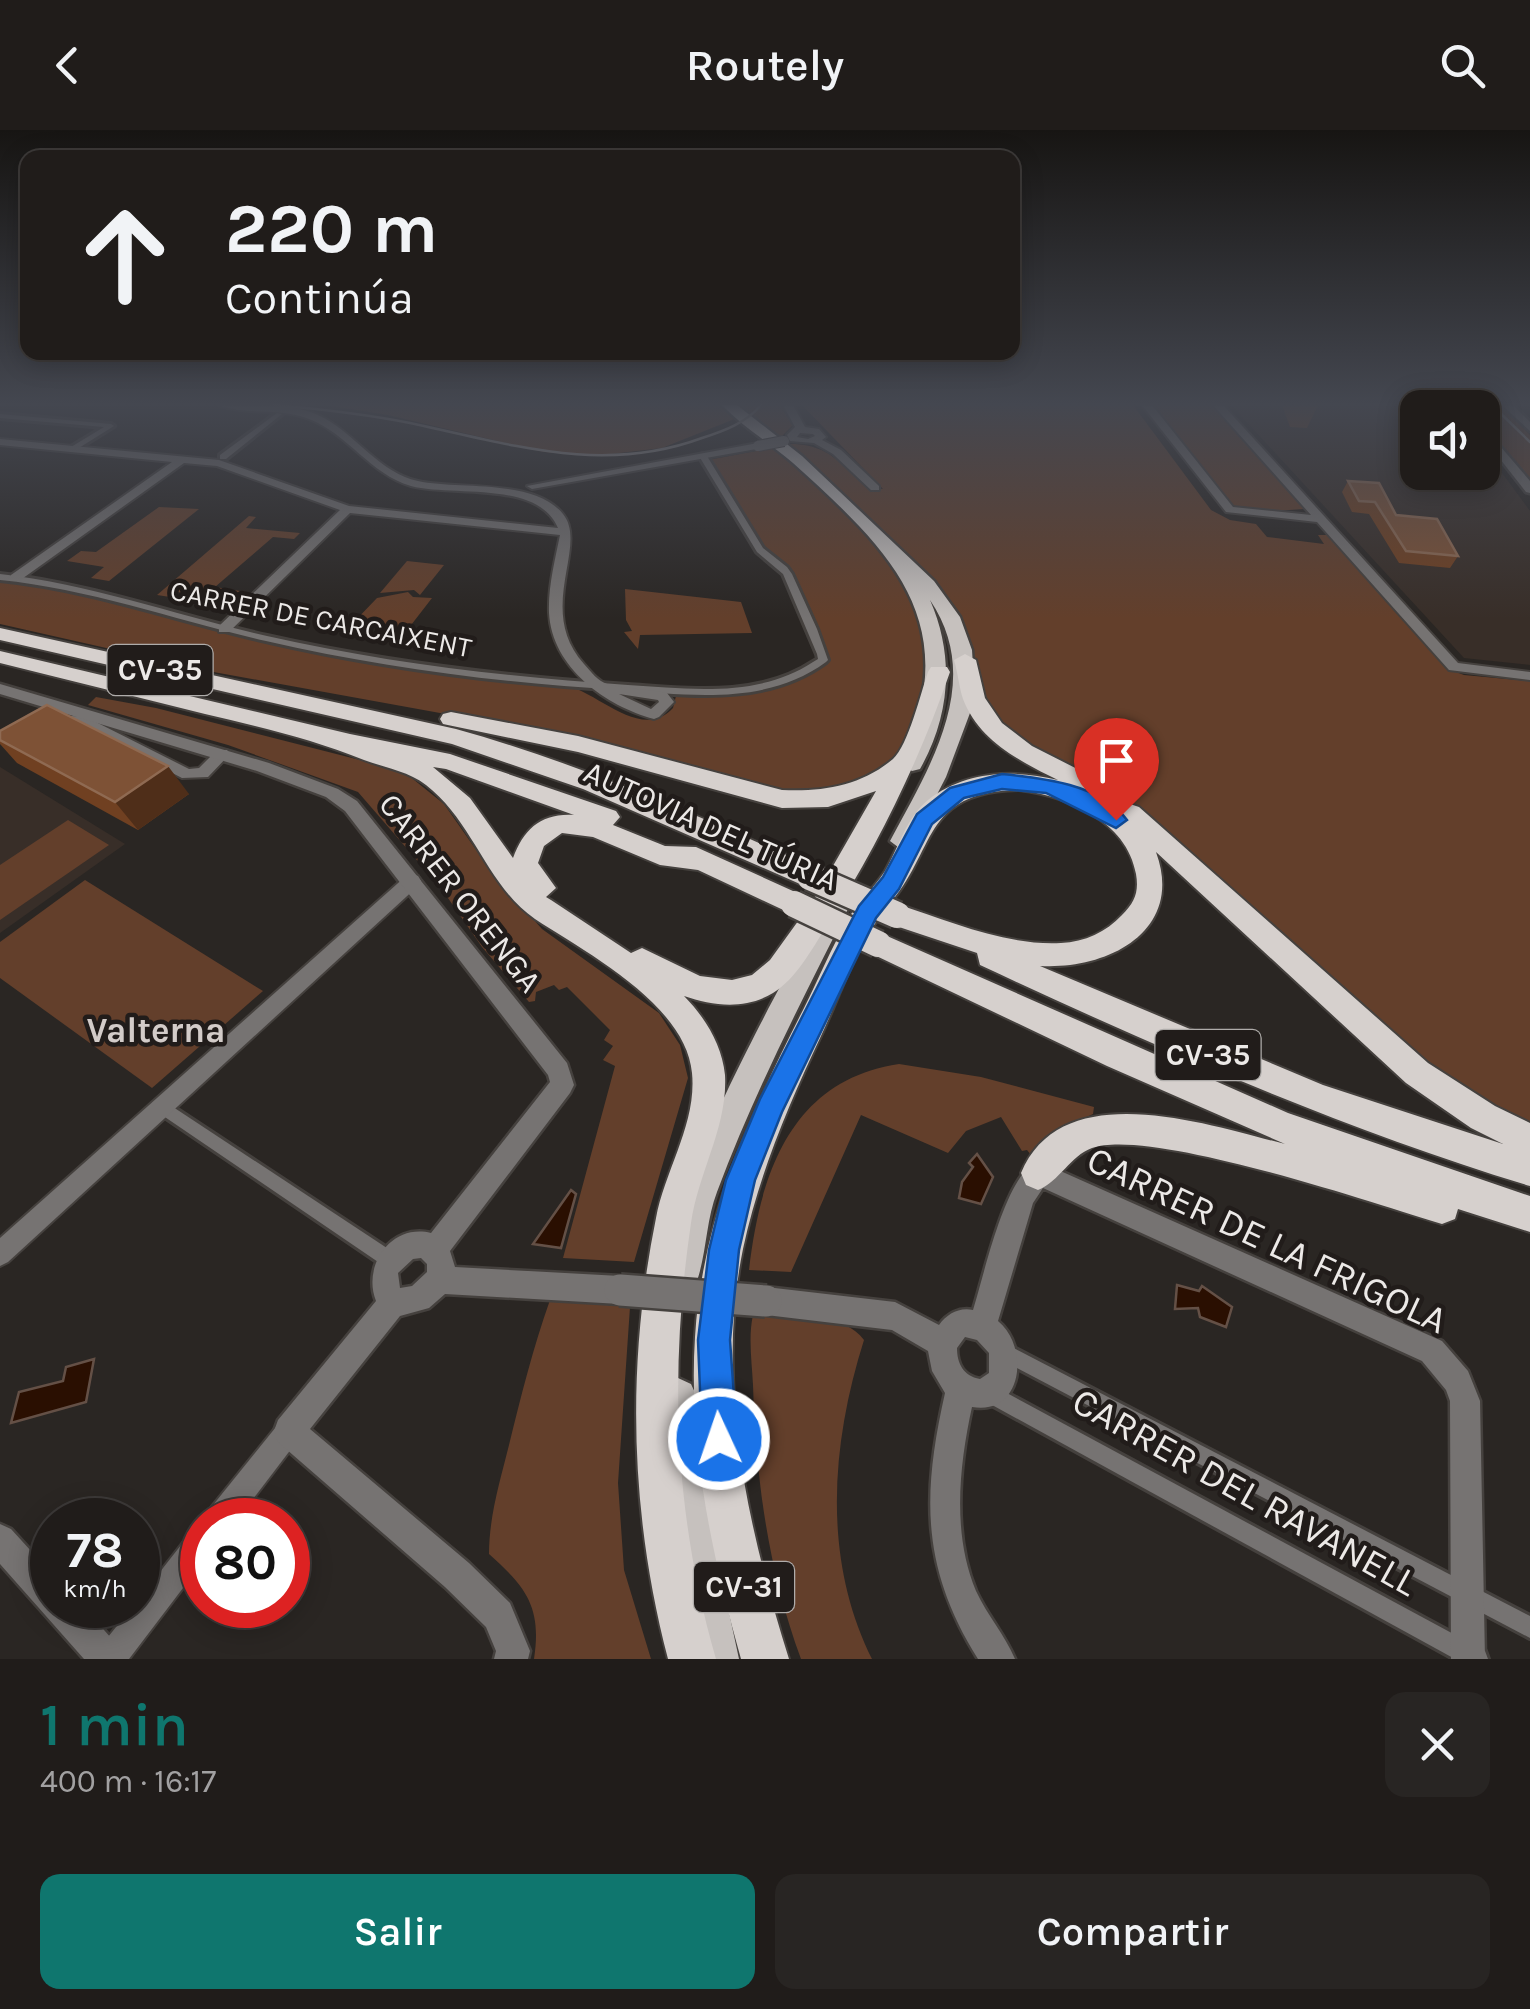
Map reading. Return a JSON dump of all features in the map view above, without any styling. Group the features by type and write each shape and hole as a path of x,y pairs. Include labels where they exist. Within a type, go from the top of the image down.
{"highway":[{"name":"AUTOVIA DEL TÚRIA","path":"0,634 456,737 560,769 1261,1078 1435,1142 1530,1169"},
{"name":"AUTOVIA DEL TÚRIA","path":"0,657 350,742 450,762 560,799 1252,1115 1448,1190 1530,1214"},
{"path":"702,861 659,855 596,826 572,822 543,830 528,844 524,864 548,895 661,973 716,992 761,985 781,972 805,939 952,666 992,726 1027,754 1104,793 1142,823 1418,1074 1483,1117 1530,1140"},
{"path":"320,706 376,707 578,744 782,799 812,801 862,790 903,759"},
{"path":"350,742 362,752 411,765 454,794 533,901 652,984 694,1029 706,1061 710,1093 700,1136 676,1203 662,1284 653,1386 674,1600 692,1659"},
{"path":"1002,782 1049,786 1095,805 1136,838 1148,867 1150,902 1130,931 1090,953 1044,957 882,914 892,882 924,819 958,793 1002,782"},
{"name":"CV-31","path":"766,1659 743,1583 721,1472 714,1340 724,1250 740,1180 758,1134 882,914"},
{"path":"1038,1173 1066,1146 1089,1132 1157,1132 1299,1163 1520,1229 1530,1228"}],"main road":[{"name":"CV-31","path":"717,1659 695,1571 682,1486 676,1359 682,1279 696,1206 734,1108 920,748 952,666 959,633 944,603 815,476"},
{"name":"CV-31","path":"882,914 956,731 952,666 914,583 891,551"}],"street":[{"path":"15,578 158,476"},
{"path":"255,476 347,509 566,532"},
{"path":"396,476 426,485 532,493 592,476"},
{"name":"CARRER DE CARCAIXENT","path":"0,578 58,586 224,628 396,662 577,684 672,690 768,687 806,674 823,660 822,648 801,611 786,570 763,554 715,476"},
{"path":"863,476 875,488"},
{"path":"1203,476 1230,510 1320,519"},
{"path":"1282,476 1454,668 1530,676"},
{"path":"532,493 564,519 566,532 555,612 558,633 586,674 600,686"},
{"path":"1297,514 1309,507"},
{"path":"224,628 347,509"},
{"name":"CARRER ORENGA","path":"0,689 222,754 332,794 351,806 412,881 559,1071 562,1085 435,1250"},
{"path":"50,703 51,717 42,726 81,720 187,774 203,773 222,754"},
{"path":"0,1254 412,881"},
{"path":"162,1106 390,1260"},
{"path":"982,1326 1022,1197 1038,1173"},
{"name":"CARRER DE LA FRIGOLA","path":"1038,1173 1432,1352 1458,1380 1465,1402 1468,1595"},
{"path":"413,1244 435,1250 442,1263 439,1280 426,1296 410,1304 393,1302 384,1291 383,1276 390,1260 413,1244"},
{"path":"439,1280 766,1301 895,1316 943,1343"},
{"path":"236,1498 393,1302"},
{"path":"975,1390 944,1368 943,1343 956,1326 982,1326 1004,1352 1001,1382 975,1390 944,1461 944,1528 962,1597 998,1659"},
{"name":"CARRER DEL RAVANELL","path":"1004,1352 1530,1627"},
{"name":"CARRER DEL RAVANELL","path":"975,1390 1471,1657"},
{"path":"289,1431 498,1616 513,1651 512,1659"},
{"path":"0,1540 30,1573"},
{"path":"80,1628 108,1659 180,1569"},
{"path":"1468,1595 1471,1657"}],"shaded area":[{"path":"717,476 807,476 890,558 917,600 932,665 905,745 893,762 847,789 779,793 451,715 208,671 0,624 0,577 82,592 302,644 563,685 647,720 673,708 677,692 736,691 778,685 797,679 824,655 824,645 803,609 795,583 762,553"},
{"path":"823,476 856,476 883,489 871,476 1186,476 1211,510 1230,520 1256,524 1267,537 1324,544 1318,535 1329,535 1448,669 1464,675 1530,681 1530,1132 1416,1061 1121,797 1034,752 1005,728 988,708 966,631 952,605"},
{"path":"1206,476 1276,476 1304,509 1246,513 1231,508"},
{"path":"1297,476 1400,476 1400,490 1500,490 1500,476 1505,476 1530,511 1530,665 1464,658"},
{"path":"159,507 199,509 109,581 91,578 104,567 67,561 81,551 96,552"},
{"path":"249,516 256,517 246,528 300,533 294,539 273,537 215,587 246,592 238,598 176,592 170,597 157,595"},
{"path":"407,561 444,565 420,595 414,590 380,593"},
{"path":"625,589 741,602 752,633 640,635 638,649 624,632 632,631 626,620"},
{"path":"408,592 413,597 432,598 408,629 353,623 377,598"},
{"path":"96,697 156,708 403,771 444,804 493,874 542,929 659,1013 680,1045 688,1078 634,1262 563,1258 615,1066 603,1060 613,1046 604,1040 610,1030 567,987 559,990 554,985 536,992 535,1001 529,1002 482,947 441,888 358,792 228,745 88,705"},
{"path":"0,767 125,844 0,933"},
{"path":"68,820 109,845 0,920 0,865"},
{"path":"85,880 263,991 152,1088 0,978 0,942"},
{"path":"899,1064 981,1077 1094,1107 1093,1114 1049,1135 1031,1155 1022,1151 1001,1117 966,1131 948,1153 861,1115 791,1272 749,1270 762,1200 788,1137 807,1111 832,1089 862,1074"},
{"path":"977,1154 993,1177 981,1204 959,1198 962,1182 973,1167 969,1163"},
{"path":"571,1190 576,1194 561,1248 533,1244"},
{"path":"1177,1285 1199,1291 1202,1286 1232,1307 1226,1327 1200,1317 1198,1308 1175,1309"},
{"path":"550,1300 630,1307 618,1483 624,1570 651,1659 534,1659 536,1625 528,1599 513,1577 489,1554 499,1486"},
{"path":"753,1315 828,1320 855,1331 864,1340 844,1420 837,1501 845,1582 872,1659 801,1659 780,1592 761,1490 751,1350"},
{"path":"94,1359 86,1402 11,1423 19,1392 63,1381 66,1367"}],"building":[{"path":"1348,481 1379,483 1396,515 1437,519 1458,556 1406,551 1375,502 1359,501"},
{"path":"47,705 168,766 115,802 0,740 0,731"}],"district":[{"name":"Valterna","path":"156,1030"}],"route":[{"path":"719,1439 714,1340 724,1250 740,1180 770,1108 867,912 892,882 924,819 958,793 978,786 1023,782 1072,794 1116,820"}]}
